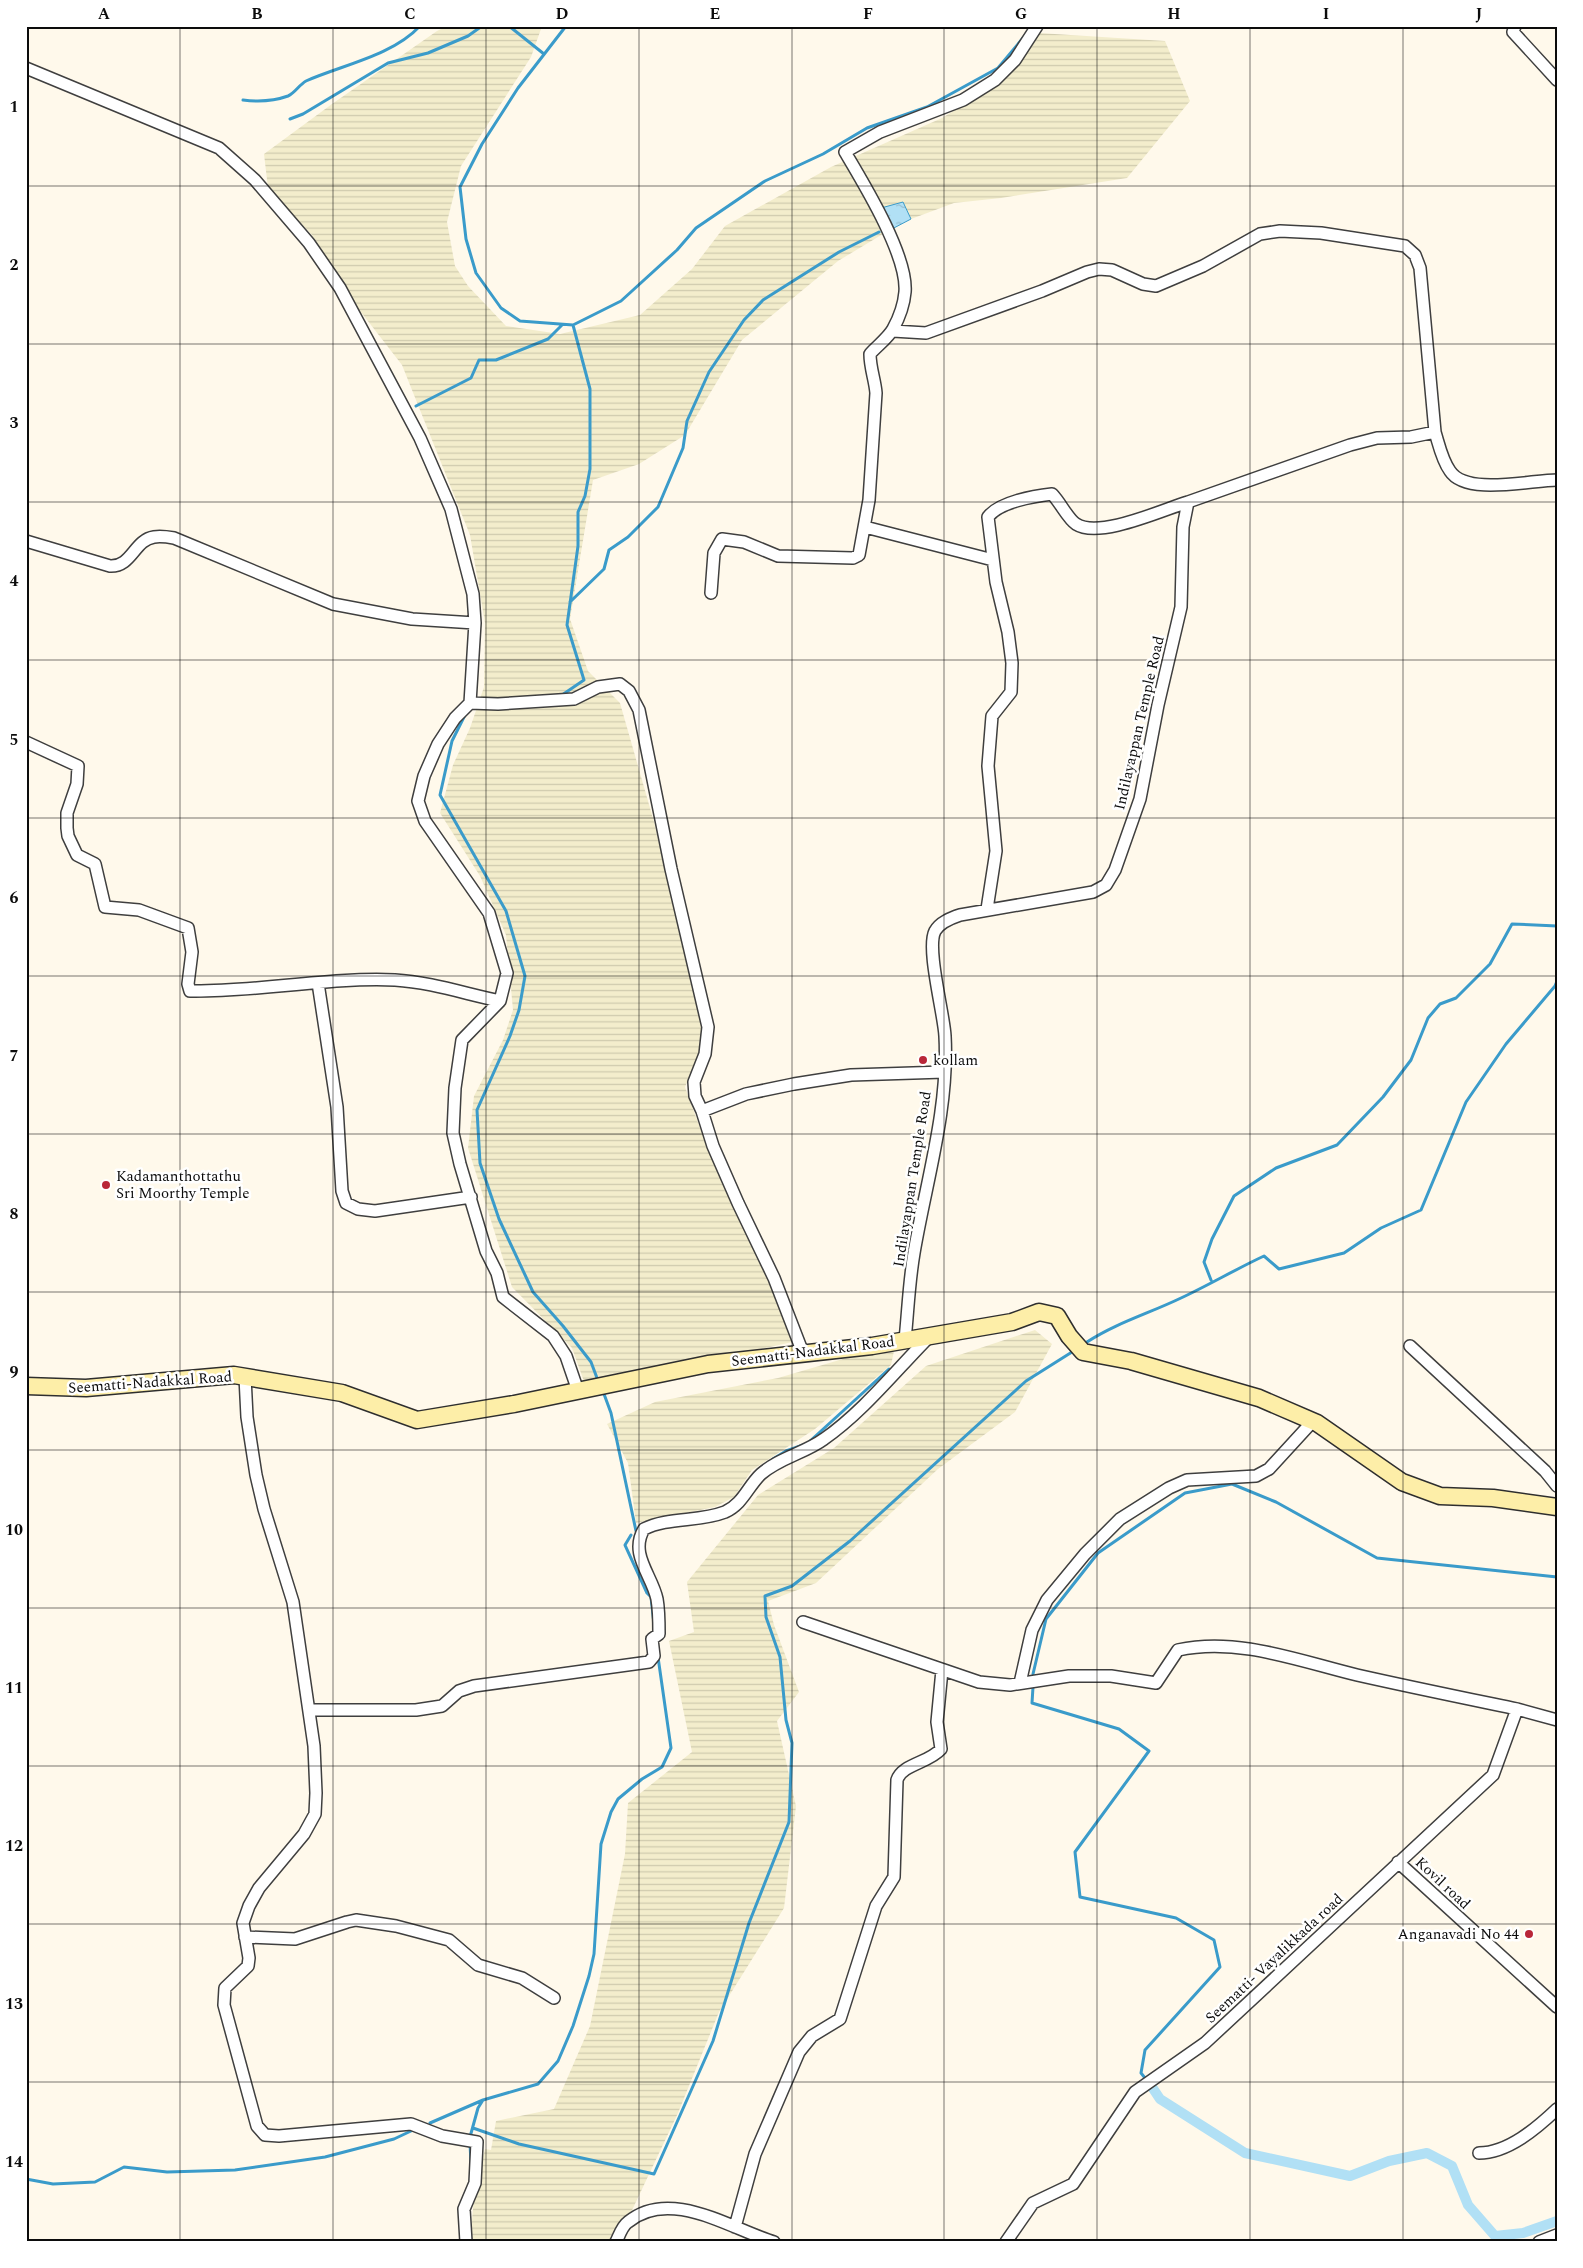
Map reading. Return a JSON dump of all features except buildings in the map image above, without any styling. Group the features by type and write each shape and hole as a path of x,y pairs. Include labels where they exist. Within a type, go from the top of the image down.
{"street":[{"path":"711,593 714,553 722,539 744,542 778,556 853,558 859,555 869,500 876,393 875,380 870,369 870,354 892,331 905,293 904,279 895,248 873,200 845,152 880,132 962,100 995,80 1015,60 1038,26"},
{"path":"1515,26 1513,32 1557,80"},
{"path":"26,68 220,148 256,180 309,243 340,288 420,438 451,509 473,594 475,623 470,703 455,718 438,744 424,776 418,801 425,821 489,913 507,973 500,1001 462,1040 455,1088 453,1133 460,1164 486,1251 497,1273 503,1297 553,1336 566,1356 578,1391"},
{"path":"892,331 926,333 1099,269 1112,270 1143,284 1156,286 1203,266 1260,234 1280,231 1321,233 1405,246 1415,255 1420,268 1434,432 1450,471 1456,478 1465,483 1489,485 1557,480"},
{"path":"987,909 996,851 988,766 992,716 1011,692 1012,663 993,560 988,517 993,510 1002,504 1052,494 1075,523 1086,528 1105,529 1377,438 1411,437 1434,432"},
{"name":"Indilayappan Temple Road","path":"905,1340 914,1255 937,1136 944,1072 946,1036 933,948 934,932 943,922 960,914 1093,892 1106,885 1115,870 1140,799 1158,705 1181,607 1183,527 1188,502"},
{"path":"865,527 993,560"},
{"path":"26,541 110,566 119,566 126,562 142,543 153,537 174,538 333,604 412,619 475,623"},
{"path":"470,703 498,704 574,699 598,687 620,684 629,691 639,710 671,869 708,1026 705,1054 694,1082 696,1096 714,1146 738,1203 774,1278 803,1353"},
{"path":"26,742 78,766 77,784 67,813 68,836 78,855 96,864 105,907 139,910 188,928 192,952 188,984 190,991 227,992 318,982 396,980 436,986 500,1001"},
{"path":"318,982 337,1107 342,1191 346,1203 358,1210 375,1211 471,1198"},
{"path":"702,1111 746,1094 794,1084 851,1075 944,1072"},
{"name":"Seematti-Nadakkal Road","path":"26,1386 86,1388 234,1375 342,1393 417,1420 514,1404 708,1364 905,1340 1012,1322 1039,1312 1057,1316 1069,1336 1083,1352 1131,1361 1259,1398 1313,1421 1402,1482 1440,1496 1493,1498 1557,1507"},
{"path":"309,1710 416,1710 442,1706 459,1691 474,1686 649,1662 654,1656 652,1639 659,1634 657,1598 640,1559 638,1544 639,1537 644,1529 710,1516 726,1511 738,1503 760,1474 825,1439 856,1412 930,1336"},
{"path":"1410,1346 1545,1471 1557,1486"},
{"path":"245,1377 246,1417 256,1475 264,1509 293,1602 314,1746 316,1794 314,1814 304,1834 259,1888 243,1923 249,1958 248,1966 226,1988 224,2005 257,2126 265,2135 411,2124 442,2136 474,2141 477,2147 476,2175 464,2209 466,2242"},
{"path":"1020,1683 1032,1630 1047,1600 1085,1554 1120,1519 1168,1488 1187,1480 1256,1476 1269,1470 1313,1421"},
{"path":"803,1622 979,1682 1010,1685 1069,1676 1111,1676 1156,1683 1178,1650 1200,1646 1266,1652 1356,1675 1517,1709 1557,1720"},
{"path":"735,2227 755,2154 799,2052 812,2036 840,2019 876,1906 894,1877 896,1780 902,1772 935,1755 940,1749 937,1722 942,1670"},
{"name":"Seematti- Vayalikkada road","path":"1006,2242 1033,2203 1073,2184 1135,2092 1205,2043 1493,1775 1517,1709"},
{"name":"Kovil road","path":"1398,1862 1486,1944 1551,2000 1557,2008"},
{"path":"245,1937 295,1938 356,1920 396,1926 449,1940 478,1965 522,1978 554,1998"},
{"path":"1478,2153 1499,2151 1543,2122 1557,2109"},
{"path":"616,2242 627,2222 655,2208 700,2212 774,2242"},
{"path":"1539,2242 1557,2235"}],"shaded area":[{"path":"447,26 546,26 541,29 531,57 461,166 447,222 455,266 468,286 506,326 560,334 640,315 692,269 725,226 831,167 942,118 996,85 1039,33 1165,41 1190,101 1127,178 1001,198 954,203 903,222 838,261 742,340 685,435 639,464 593,480 570,619 588,671 620,703 654,822 705,1042 685,1087 724,1187 797,1341 586,1387 572,1348 512,1287 468,1148 474,1096 503,1040 513,1010 506,935 480,876 440,813 453,765 470,728 484,687 485,623 470,535 402,365 357,307 312,235 268,188 264,154 332,104"},
{"path":"1035,1330 1052,1344 1015,1412 938,1469 816,1583 768,1601 774,1625 799,1692 777,1721 796,1806 784,1908 719,2012 678,2113 617,2242 470,2242 475,2187 485,2149 491,2150 496,2121 554,2109 590,2026 625,1854 628,1803 692,1752 669,1641 694,1632 687,1582 758,1495 834,1448 926,1366"},
{"path":"894,1351 891,1365 815,1429 752,1470 734,1497 715,1507 636,1523 628,1463 607,1424 655,1402 778,1378 860,1354"}],"water":[{"path":"903,202 911,219 890,230 881,208"}],"waterway":[{"path":"243,100 266,101 288,96 306,81 366,59 395,45 420,26"},
{"path":"290,119 303,114 388,63 428,53 468,36 482,26"},
{"path":"509,26 544,54"},
{"path":"566,26 518,88 482,144 460,187 466,239 476,273 501,308 520,321 573,325"},
{"path":"562,695 584,680 567,625 578,546 578,512 585,496 590,469 590,389 573,325 621,301 677,250 696,228 765,181 823,154 867,128 927,107 998,68 1028,32"},
{"path":"570,602 604,569 609,550 628,537 658,507 683,448 687,421 709,372 744,320 763,300 839,252 879,232"},
{"path":"416,406 471,378 479,360 496,360 548,339 562,325"},
{"path":"465,715 452,741 440,795 506,911 525,976 519,1010 510,1036 477,1110 480,1163 499,1219 533,1292 591,1362 597,1378"},
{"path":"1211,1280 1204,1262 1212,1239 1234,1196 1276,1168 1337,1145 1383,1097 1411,1060 1428,1018 1440,1004 1456,998 1490,964 1512,924 1557,926"},
{"path":"1087,1342 1110,1329 1181,1298 1264,1256 1279,1269 1344,1253 1381,1228 1421,1210 1466,1102 1506,1044 1555,986 1557,981"},
{"path":"473,2128 519,2144 654,2174 713,2041 749,1923 789,1822 792,1743 786,1720 780,1657 766,1617 765,1596 792,1586 850,1541 1026,1381 1072,1352"},
{"path":"809,1442 889,1369"},
{"path":"604,1394 611,1413 636,1531"},
{"path":"773,1459 786,1451 803,1445"},
{"path":"1033,1674 1046,1619 1098,1553 1185,1493 1232,1484 1276,1502 1377,1558 1557,1577"},
{"path":"631,1535 625,1545 647,1593 651,1597 654,1624"},
{"path":"470,2137 478,2108 483,2100 538,2084 558,2061 573,2026 594,1954 601,1844 611,1812 618,1799 642,1779 662,1767 671,1748 658,1657"},
{"path":"1033,1687 1032,1703 1119,1729 1149,1751 1075,1852 1080,1897 1176,1918 1214,1940 1220,1967 1145,2050 1141,2073 1145,2078"},
{"path":"1152,2087 1160,2099 1245,2153 1350,2176 1389,2161 1427,2153 1452,2166 1468,2205 1495,2236 1523,2233 1557,2221"},
{"path":"430,2123 483,2100"},
{"path":"26,2179 53,2184 95,2182 124,2167 167,2172 235,2170 325,2157 394,2139 411,2131"},
{"path":"470,2144 471,2163"}],"place":[{"name":"kollam","path":"923,1060"},
{"name":"Kadamanthottathu Sri Moorthy Temple","path":"106,1185"},
{"name":"Anganavadi No 44","path":"1529,1934"}]}
